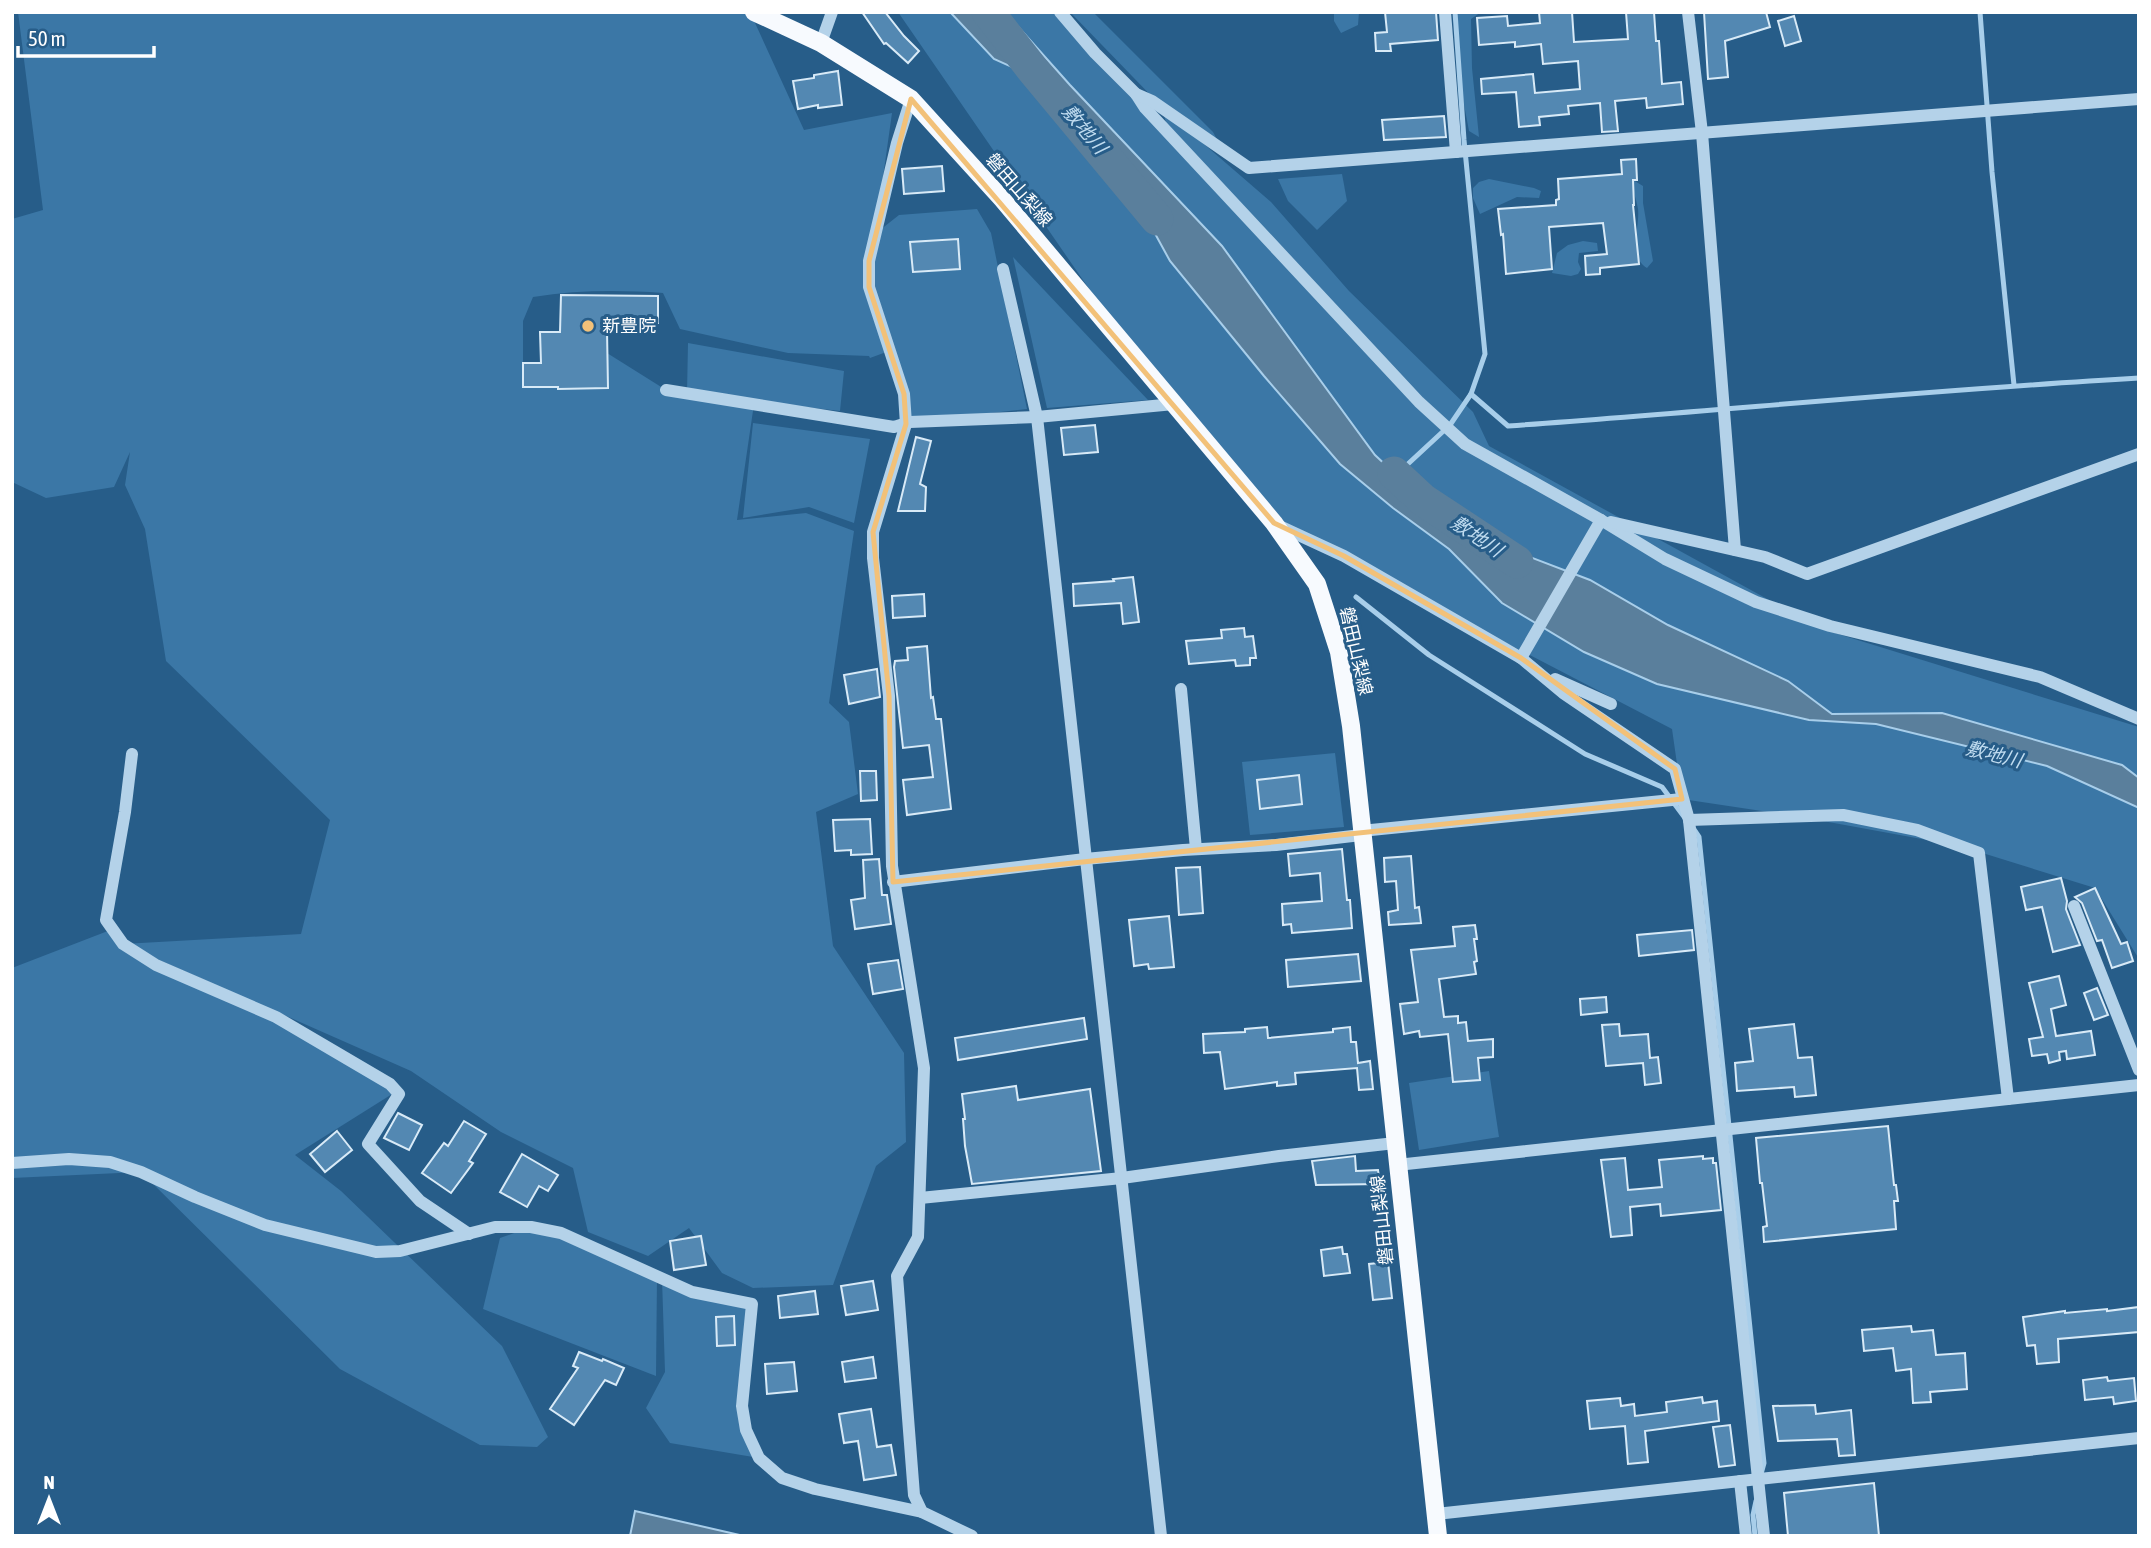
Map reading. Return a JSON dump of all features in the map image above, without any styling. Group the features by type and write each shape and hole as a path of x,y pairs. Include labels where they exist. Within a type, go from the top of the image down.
{"main road":[{"name":"磐田山梨線","path":"754,12 821,43 911,99 1002,199 1274,523 1317,584 1339,652 1351,726 1438,1536"}],"street":[{"path":"821,43 832,12"},
{"path":"1060,12 1136,94 1145,108 1419,402 1465,444 1665,559 1756,602 1830,626 2040,677 2139,719"},
{"path":"1446,12 1456,152"},
{"path":"1688,12 1702,133 1735,550"},
{"path":"1136,94 1152,101 1249,168 2139,100"},
{"path":"911,99 897,144 869,261 869,287 904,394 906,424 873,532 873,558 889,696 893,882 924,1068 918,1237 897,1276 914,1495 922,1512"},
{"path":"1003,269 1037,417 1161,1536"},
{"path":"666,390 894,427 910,422 1037,417 1174,404"},
{"path":"1601,520 1765,557 1807,574 2139,454"},
{"path":"1525,653 1601,520"},
{"path":"1274,523 1344,556 1525,653 1538,672 1563,693 1675,769 1689,820 1764,1536"},
{"path":"1538,672 1611,704"},
{"path":"1181,689 1196,849"},
{"path":"132,754 106,920 123,944 156,965 276,1017 390,1084 399,1094 368,1144 420,1201 469,1234"},
{"path":"893,882 1085,859 1276,845 1361,833 1682,799"},
{"path":"1689,820 1843,816 1917,830 1979,853 2008,1099"},
{"path":"2074,906 2139,1070"},
{"path":"1397,1165 2139,1085"},
{"path":"920,1198 1122,1178 1395,1143"},
{"path":"12,1163 69,1159 110,1162 141,1172 265,1225 376,1252 400,1251 495,1227 531,1227 561,1233 692,1292 752,1304 742,1406 746,1430 759,1458 782,1478 815,1489 922,1512 972,1536"},
{"path":"1436,1514 2139,1438"},
{"path":"1740,1481 1746,1536"}],"highlighted area":[{"path":"911,99 1274,523 1344,556 1521,658 1675,769 1682,799 893,882 889,696 873,532 906,424 904,394 869,287 869,261"}],"shaded area":[{"path":"18,12 750,12 804,130 892,113 875,234 899,215 977,209 991,233 1027,409 910,422 889,351 870,358 788,353 680,329 663,293 598,291 533,297 523,321 523,387 608,388 607,353 666,390 687,393 688,343 844,371 840,411 711,396 754,404 737,520 806,513 854,531 829,703 849,722 858,794 816,812 833,946 904,1053 906,1142 876,1166 833,1285 753,1288 722,1273 689,1228 648,1256 588,1232 573,1168 501,1132 411,1071 148,955 295,1028 397,1091 295,1155 341,1191 502,1346 548,1437 537,1447 480,1445 340,1369 141,1172 12,1178 12,968 113,929 123,944 301,934 330,820 166,661 145,529 125,485 130,452 114,487 46,498 12,482 12,219 43,210"},
{"path":"898,12 1059,12 1167,127 1162,107 1070,12 1093,12 1213,132 1222,149 1168,113 1271,202 1349,291 1473,412 1489,446 1822,629 2139,727 2139,959 2095,888 1960,846 1682,799 1672,729 1289,530 1143,367"},
{"path":"1334,12 1359,12 1358,25 1341,33 1334,21"},
{"path":"1459,12 1481,12 1471,19 1472,68 1479,137 1469,131 1459,78 1455,19"},
{"path":"1342,174 1347,201 1317,230 1288,201 1278,179"},
{"path":"1613,178 1633,180 1643,186 1643,203 1653,261 1647,268 1641,263 1636,249 1638,209 1634,192 1612,189"},
{"path":"1489,179 1534,188 1541,191 1539,198 1517,197 1480,214 1473,198 1473,188 1479,182"},
{"path":"1583,241 1597,243 1598,251 1579,253 1578,262 1581,269 1578,274 1571,276 1552,273 1557,253 1568,245"},
{"path":"1013,257 1148,400 1047,408"},
{"path":"753,423 870,439 854,523 809,507 743,518"},
{"path":"1335,753 1344,827 1250,835 1242,762"},
{"path":"1489,1071 1499,1137 1419,1150 1409,1083"},
{"path":"531,1227 657,1276 656,1376 483,1309 500,1238"},
{"path":"662,1279 751,1310 736,1407 759,1458 670,1443 646,1408 665,1372"}],"water":[{"path":"950,12 1005,12 1222,246 1375,455 1423,500 1480,538 1590,580 1668,625 1788,681 1832,714 1942,713 2122,765 2139,778 2139,808 2047,766 1876,724 1809,720 1657,684 1584,652 1502,603 1449,549 1393,508 1340,464 1170,261 1129,186 1041,80 994,59"},
{"path":"635,1511 744,1536 630,1536"}],"building":[{"path":"862,12 885,12 919,51 908,63 884,44"},
{"path":"1385,12 1436,12 1438,40 1390,44 1391,51 1376,51 1375,33 1387,32"},
{"path":"1539,12 1572,12 1574,42 1628,39 1626,12 1654,12 1662,84 1681,82 1683,104 1647,108 1646,98 1615,101 1618,131 1602,132 1600,103 1568,106 1569,114 1539,117 1540,125 1519,127 1516,92 1482,94 1481,79 1533,74 1535,93 1580,89 1578,61 1543,64 1541,44 1515,47 1515,42 1479,45 1477,18 1507,16 1508,26 1540,23"},
{"path":"1704,12 1766,12 1770,27 1725,41 1728,77 1708,79"},
{"path":"1794,16 1801,41 1785,46 1778,21"},
{"path":"838,71 842,105 818,108 818,105 798,109 793,81"},
{"path":"1444,116 1446,137 1384,140 1382,120"},
{"path":"1636,159 1637,180 1633,180 1633,205 1639,264 1600,268 1600,274 1586,275 1585,256 1607,254 1603,223 1549,227 1552,269 1506,274 1498,209 1556,205 1556,200 1559,199 1558,179 1622,174 1621,160"},
{"path":"942,166 944,191 904,194 902,169"},
{"path":"958,239 960,269 913,272 910,242"},
{"path":"561,295 658,296 658,323 616,322 616,330 607,330 608,388 523,387 523,363 541,363 540,332 560,332"},
{"path":"1095,425 1098,452 1064,455 1061,428"},
{"path":"916,437 931,441 920,484 926,487 925,511 898,511"},
{"path":"1133,577 1139,622 1123,624 1121,603 1074,606 1073,584"},
{"path":"924,594 925,616 893,618 892,596"},
{"path":"1244,628 1245,637 1253,636 1256,658 1250,658 1250,665 1236,666 1235,660 1189,664 1186,641 1222,638 1221,630"},
{"path":"927,646 931,698 933,697 936,719 941,719 951,809 907,815 903,780 933,777 929,745 903,748 894,667 895,661 908,660 907,648"},
{"path":"877,669 880,697 849,704 844,675"},
{"path":"860,771 876,771 877,800 861,801"},
{"path":"1299,775 1302,804 1260,809 1257,780"},
{"path":"870,819 872,854 851,855 851,850 835,851 833,820"},
{"path":"1342,849 1352,928 1292,933 1291,924 1283,925 1282,904 1322,901 1320,873 1290,876 1288,854"},
{"path":"1411,856 1415,908 1419,907 1421,923 1389,925 1388,912 1398,910 1396,881 1385,882 1384,858"},
{"path":"879,859 882,895 887,895 891,924 855,929 851,900 865,898 863,860"},
{"path":"1200,867 1203,913 1179,915 1176,868"},
{"path":"2061,878 2067,901 2066,909 2080,945 2053,952 2042,907 2026,910 2021,887"},
{"path":"2095,888 2121,944 2127,942 2133,961 2112,968 2102,940 2097,941 2082,903 2075,897"},
{"path":"1169,916 1174,967 1149,969 1148,964 1134,966 1129,920"},
{"path":"1475,925 1476,974 1439,979 1444,1017 1458,1016 1458,1023 1466,1022 1468,1041 1493,1039 1493,1057 1478,1058 1480,1080 1453,1082 1448,1034 1420,1037 1419,1031 1404,1034 1400,1004 1418,1002 1411,950 1455,946 1453,927"},
{"path":"1692,930 1694,950 1639,956 1637,935"},
{"path":"1358,954 1361,981 1288,987 1286,960"},
{"path":"898,960 903,989 873,994 868,964"},
{"path":"2059,976 2066,1005 2051,1009 2056,1036 2091,1031 2095,1055 2067,1059 2066,1051 2059,1052 2060,1060 2049,1063 2047,1054 2032,1056 2029,1039 2043,1037 2029,983"},
{"path":"2097,988 2108,1015 2094,1020 2084,993"},
{"path":"1606,997 1607,1012 1581,1015 1580,999"},
{"path":"1084,1018 1087,1039 958,1060 955,1038"},
{"path":"1619,1024 1620,1036 1648,1034 1650,1058 1658,1057 1661,1083 1645,1085 1643,1063 1606,1066 1602,1025"},
{"path":"1794,1024 1798,1058 1812,1057 1816,1095 1795,1097 1794,1087 1737,1091 1735,1063 1753,1061 1749,1029"},
{"path":"1267,1027 1268,1038 1333,1032 1333,1029 1350,1027 1351,1042 1356,1042 1358,1063 1370,1061 1373,1089 1359,1090 1357,1068 1295,1073 1296,1084 1277,1086 1277,1082 1225,1089 1220,1052 1204,1053 1203,1034 1245,1032 1245,1029"},
{"path":"1016,1086 1018,1100 1090,1089 1101,1171 972,1184 965,1146 962,1094"},
{"path":"398,1113 422,1125 409,1150 384,1138"},
{"path":"464,1121 486,1134 469,1161 473,1163 451,1193 422,1173 444,1143 448,1146"},
{"path":"1888,1126 1898,1201 1894,1201 1896,1229 1764,1242 1763,1227 1767,1226 1756,1138"},
{"path":"337,1131 352,1150 325,1172 310,1154"},
{"path":"522,1154 558,1175 548,1191 539,1186 527,1207 500,1192"},
{"path":"1355,1156 1356,1171 1378,1170 1380,1184 1316,1185 1312,1161"},
{"path":"1703,1156 1703,1159 1713,1158 1713,1163 1716,1163 1721,1210 1661,1216 1660,1204 1630,1207 1632,1235 1611,1237 1601,1160 1625,1158 1628,1190 1662,1187 1659,1160"},
{"path":"701,1236 706,1265 674,1270 670,1241"},
{"path":"1342,1247 1343,1254 1347,1254 1350,1273 1324,1276 1321,1250"},
{"path":"1388,1262 1392,1298 1373,1300 1369,1264"},
{"path":"873,1281 878,1310 846,1315 841,1286"},
{"path":"815,1291 818,1314 780,1318 778,1296"},
{"path":"2139,1307 2139,1332 2058,1339 2059,1362 2037,1364 2035,1345 2027,1346 2023,1317 2065,1311 2107,1311"},
{"path":"734,1316 735,1345 717,1346 716,1317"},
{"path":"1911,1326 1912,1332 1933,1330 1936,1355 1965,1353 1967,1389 1930,1392 1931,1402 1913,1403 1911,1369 1896,1371 1893,1348 1864,1351 1862,1330"},
{"path":"579,1352 624,1368 616,1385 605,1380 574,1425 550,1409 578,1368 573,1366"},
{"path":"873,1357 876,1378 845,1382 842,1362"},
{"path":"794,1362 797,1391 767,1394 765,1364"},
{"path":"2107,1377 2108,1381 2134,1378 2136,1401 2114,1404 2113,1397 2085,1400 2083,1380"},
{"path":"1702,1397 1703,1403 1717,1401 1719,1421 1645,1431 1648,1462 1628,1464 1625,1426 1590,1429 1587,1401 1620,1398 1621,1406 1634,1404 1635,1416 1667,1412 1666,1402"},
{"path":"1815,1405 1816,1414 1851,1410 1855,1455 1839,1456 1837,1439 1778,1441 1773,1406"},
{"path":"871,1409 877,1447 891,1445 896,1475 864,1480 858,1441 844,1443 839,1414"},
{"path":"1730,1425 1735,1465 1719,1467 1713,1427"},
{"path":"1874,1483 1879,1536 1788,1536 1784,1493"}],"waterway":[{"name":"敷地川","path":"988,12 1157,219"},
{"path":"1396,475 1450,425 1471,394 1485,354 1464,140 1455,12"},
{"path":"1980,12 1992,172 2014,385"},
{"path":"1471,394 1508,426 2139,378"},
{"name":"敷地川","path":"1394,473 1423,500 1517,562"},
{"path":"1356,597 1429,655 1585,754 1662,787 1685,818"},
{"path":"1693,828 1699,837 1764,1463 1761,1474"},
{"path":"1755,1536 1753,1515 1756,1501"}],"place":[{"name":"新豊院","path":"588,326"}]}
